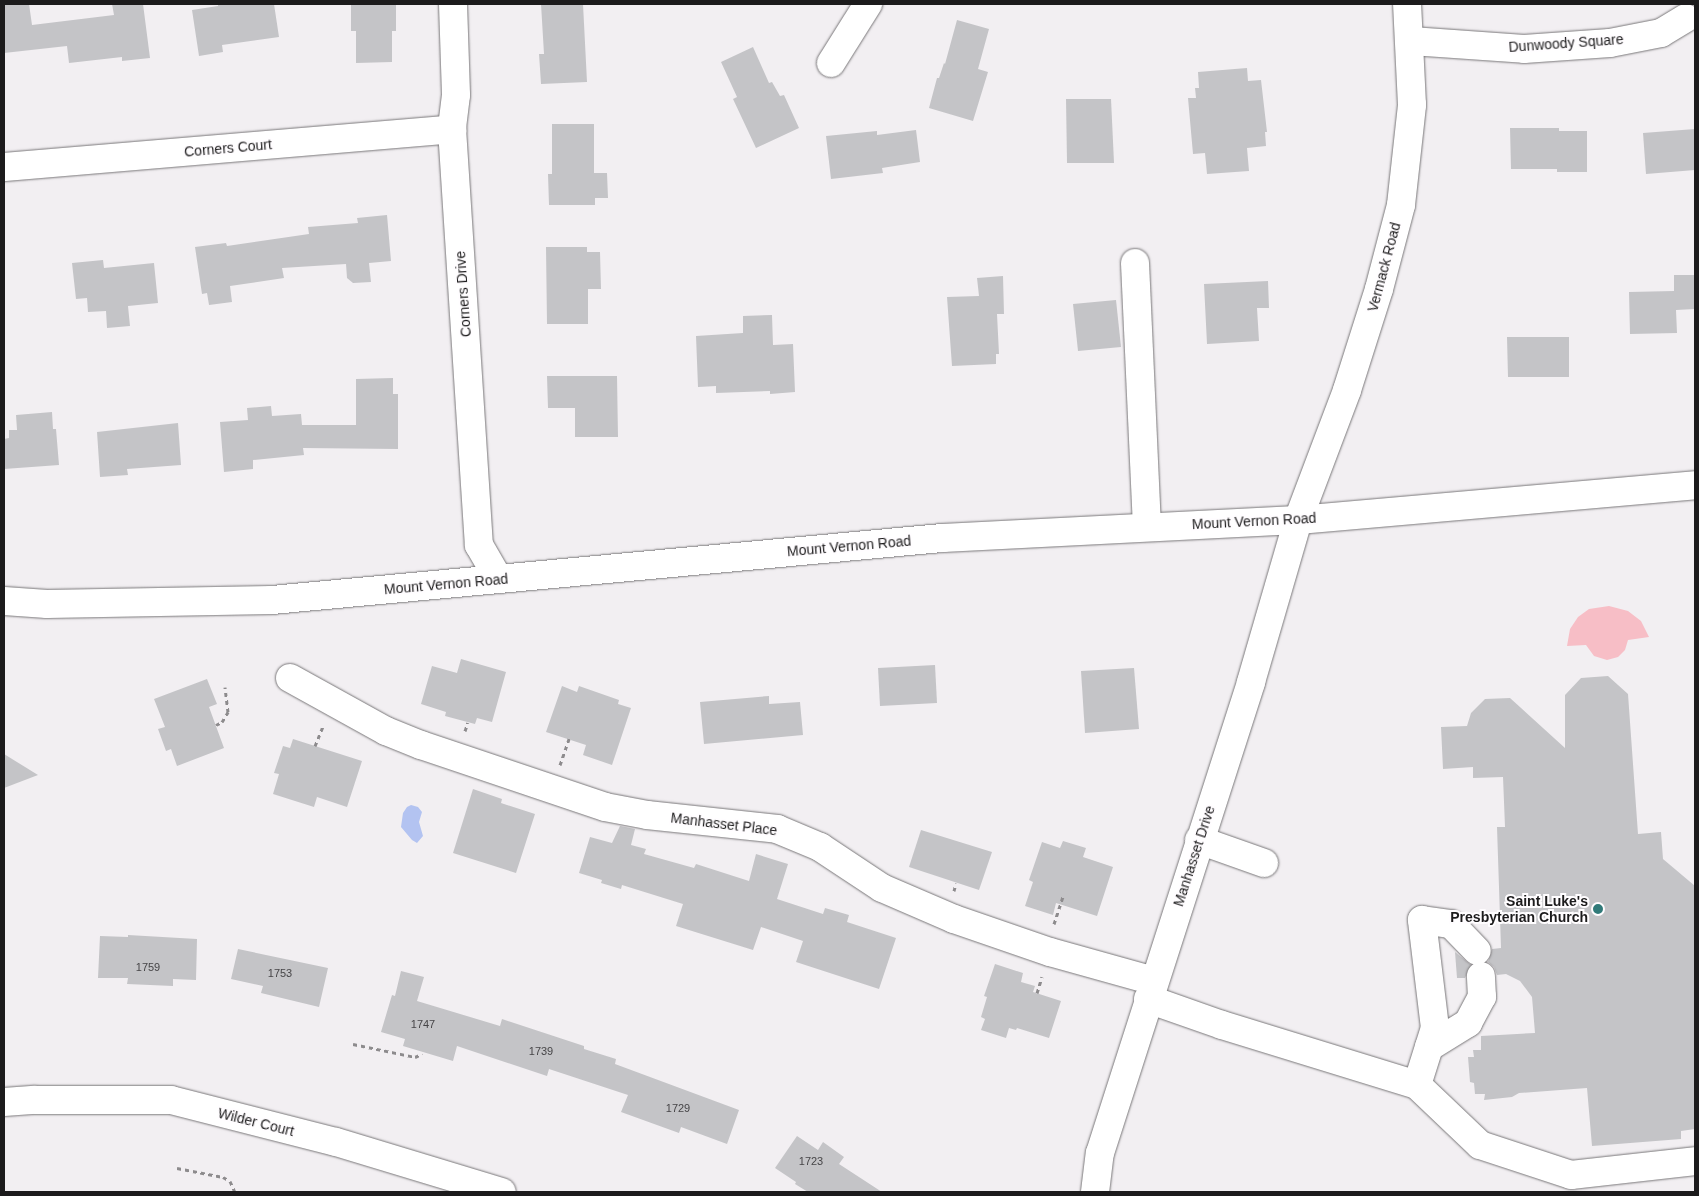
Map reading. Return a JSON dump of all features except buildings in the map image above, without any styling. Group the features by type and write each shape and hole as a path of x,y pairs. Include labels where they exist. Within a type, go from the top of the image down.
{"street":[{"name":"Corners Drive","path":"452,4 456,94 452,129 479,545 499,579"},
{"path":"831,63 868,4"},
{"name":"Vermack Road","path":"1298,520 1347,390 1379,289 1401,205 1412,105 1407,4"},
{"name":"Dunwoody Square","path":"1410,41 1524,49 1610,43 1661,33 1686,18"},
{"name":"Corners Court","path":"4,166 452,129"},
{"path":"1135,263 1147,527"},
{"name":"Mount Vernon Road","path":"4,601 47,604 272,600 932,539 1298,520 1695,484"},
{"name":"Manhasset Drive","path":"1095,1192 1100,1153 1198,840 1251,682 1298,520"},
{"name":"Manhasset Place","path":"290,678 386,731 421,745 605,808 647,815 777,829 820,847 882,888 954,918 1151,990 1222,1025 1417,1085"},
{"path":"1198,840 1264,863"},
{"path":"1429,1047 1468,1023 1482,998 1479,963 1451,924 1422,920 1435,1028 1429,1047 1417,1085 1480,1145 1571,1175 1695,1162"},
{"name":"Wilder Court","path":"4,1102 35,1100 171,1100 336,1142 502,1192"}],"path":[{"path":"216,724 222,722 228,712 225,687"},
{"path":"353,1044 415,1057 422,1054"},
{"path":"177,1168 223,1177 230,1181 235,1192"}],"shaded area":[{"path":"1609,606 1628,611 1641,621 1649,637 1628,640 1625,650 1618,657 1607,660 1594,656 1586,645 1567,646 1570,629 1578,617 1589,609"}],"water":[{"path":"411,805 418,807 422,812 419,822 423,836 417,843 401,827 403,813"}],"place":[{"name":"Saint Luke's Presbyterian Church","path":"1598,909"}]}
